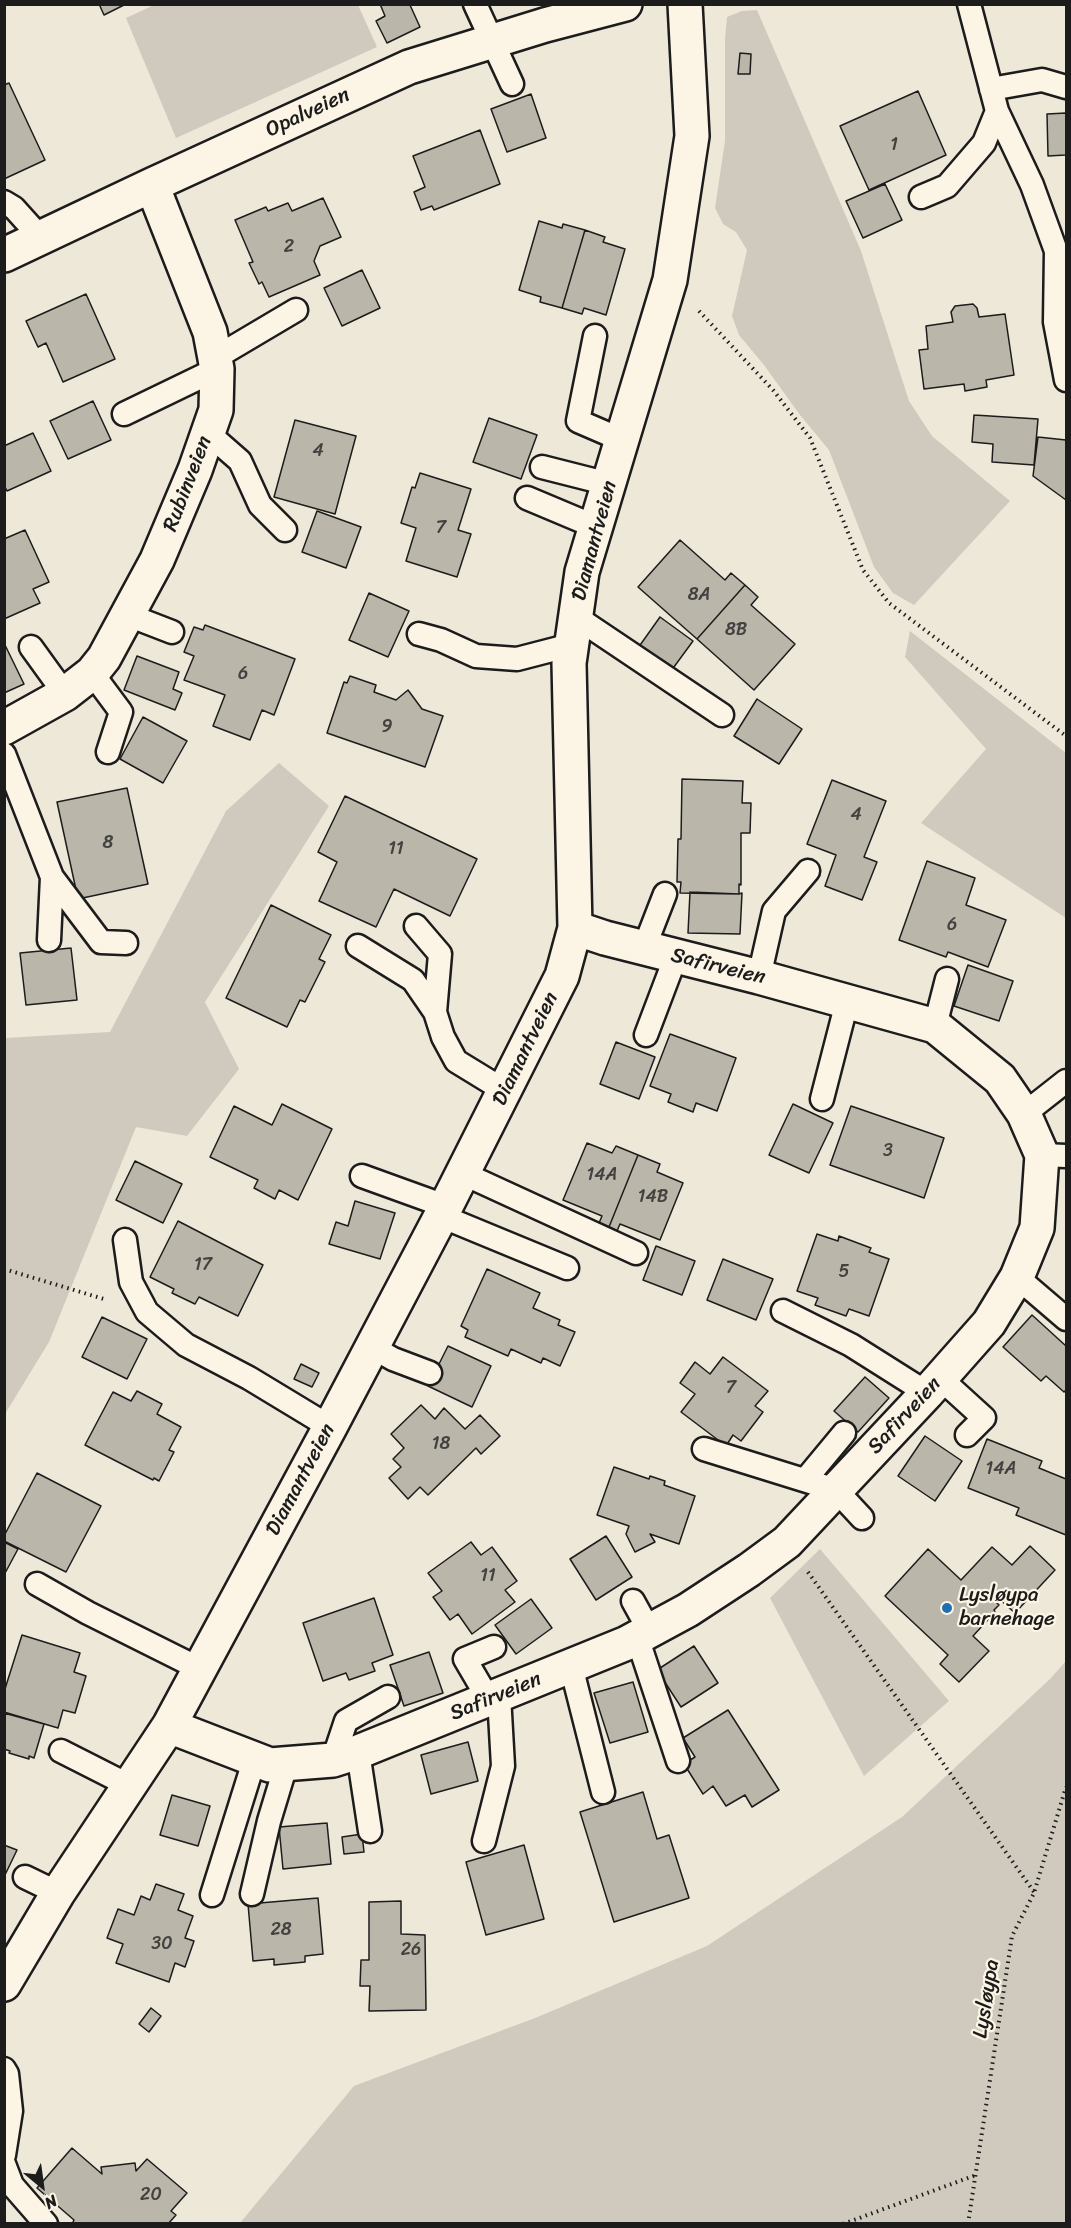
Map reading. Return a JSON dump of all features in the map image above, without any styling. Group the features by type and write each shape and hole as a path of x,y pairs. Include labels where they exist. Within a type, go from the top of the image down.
{"street":[{"name":"Opalveien","path":"4,255 152,184 409,67 545,25 624,4"},
{"name":"Diamantveien","path":"4,1984 13,1950 58,1893 169,1726 330,1428 505,1091 562,976 575,928 569,663 573,631 582,572 670,280 692,136 685,4"},
{"name":"Rubinveien","path":"4,728 64,694 92,673 104,658 157,560 195,470 216,410 216,363 210,332 152,184"},
{"name":"Safirveien","path":"169,1726 254,1761 270,1765 286,1765 346,1756 494,1698 643,1634 688,1610 787,1542 989,1323 1017,1277 1037,1228 1054,1155 1000,1079 934,1026 575,928"}],"lane":[{"path":"475,4 512,84"},
{"path":"969,4 997,111 1032,185 1056,251 1061,312 1055,322 1066,380"},
{"path":"991,89 1042,80 1066,87"},
{"path":"921,197 946,186 984,143 997,111"},
{"path":"4,202 14,208 41,238"},
{"path":"124,414 216,363 296,310"},
{"path":"595,336 578,421 622,440"},
{"path":"208,433 240,461 260,505 285,531"},
{"path":"542,467 609,484"},
{"path":"527,498 596,527"},
{"path":"128,615 172,632"},
{"path":"419,634 441,640 476,656 517,659 573,631 722,715"},
{"path":"31,647 64,694"},
{"path":"92,673 121,712 108,752"},
{"path":"4,754 52,877 101,942 126,943"},
{"path":"759,977 774,910 808,871"},
{"path":"49,940 52,877"},
{"path":"644,948 665,894"},
{"path":"416,926 440,954 435,1012"},
{"path":"358,946 413,980 435,1012 443,1037 456,1061 505,1091"},
{"path":"646,1035 676,956"},
{"path":"934,1026 947,978"},
{"path":"822,1099 847,1002"},
{"path":"1024,1114 1066,1081"},
{"path":"462,1173 636,1253"},
{"path":"362,1176 567,1268"},
{"path":"125,1240 131,1282 147,1312 186,1345 249,1378 330,1428"},
{"path":"1017,1277 1066,1319"},
{"path":"783,1311 934,1385 984,1418 967,1435"},
{"path":"372,1347 393,1359 430,1373"},
{"path":"805,1480 844,1433"},
{"path":"704,1449 836,1490 862,1518"},
{"path":"37,1584 87,1613 200,1669"},
{"path":"633,1601 678,1761"},
{"path":"484,1841 503,1766 494,1698 465,1659 494,1647"},
{"path":"571,1666 603,1792"},
{"path":"370,1831 346,1756 346,1721 388,1697"},
{"path":"61,1751 128,1785"},
{"path":"212,1894 254,1761"},
{"path":"252,1894 269,1821 286,1765"},
{"path":"25,1877 58,1893"},
{"path":"4,2069 7,2074 11,2111 4,2155"},
{"path":"4,2164 12,2185 46,2223"}],"path":[{"path":"670,280 773,390 810,438 863,570 889,603 1066,736"},
{"path":"4,1269 147,1312"},
{"path":"787,1542 1034,1893"},
{"name":"Lysløypa","path":"968,2223 1012,1936 1034,1893 1066,1787"},
{"path":"843,2223 976,2175"}],"shaded area":[{"path":"154,5 358,5 377,47 176,138 126,18"},
{"path":"757,10 861,251 909,401 932,436 1010,501 914,605 893,593 874,567 829,450 739,335 732,316 747,250 736,232 723,224 715,208 725,141 725,39 727,17 742,11"},
{"path":"910,631 1066,753 1066,918 921,823 986,749 905,657"},
{"path":"279,763 329,806 205,1002 239,1069 187,1136 136,1127 49,1342 5,1414 5,1038 110,1032 226,811"},
{"path":"820,1549 949,1701 864,1776 770,1598"},
{"path":"1066,1661 1066,2223 240,2223 354,2086 535,2018 707,1946 902,1817 1050,1679"}],"building":[{"path":"99,4 126,4 104,15"},
{"path":"380,4 412,4 410,5 420,27 387,43 376,21 385,16"},
{"path":"740,53 751,54 750,74 738,74"},
{"path":"9,83 45,160 4,179 4,85"},
{"path":"918,91 946,155 869,190 840,126"},
{"path":"531,94 546,138 507,152 491,109"},
{"path":"1066,113 1066,155 1048,156 1047,114"},
{"path":"480,130 500,184 434,210 432,206 421,210 414,192 425,187 413,156"},
{"path":"885,184 902,220 863,238 846,201"},
{"path":"323,198 341,237 320,246 314,261 320,275 269,297 262,282 259,284 249,263 253,262 235,220 266,207 268,211 288,203 292,211"},
{"path":"539,221 562,228 563,224 585,230 562,308 540,302 541,297 519,290"},
{"path":"585,230 605,237 603,242 625,249 606,315 584,308 582,314 562,308"},
{"path":"362,270 380,308 342,326 324,288"},
{"path":"86,294 115,359 63,382 46,343 38,347 26,321"},
{"path":"973,304 977,308 979,317 1005,314 1014,375 986,380 987,387 965,391 964,384 924,389 919,350 928,349 926,326 953,322 951,312 955,306"},
{"path":"93,401 111,440 68,459 50,421"},
{"path":"974,415 1038,419 1034,465 992,462 993,444 972,442"},
{"path":"489,418 537,435 521,479 473,462"},
{"path":"295,420 356,436 335,514 274,497"},
{"path":"33,433 51,471 7,491 4,485 4,446"},
{"path":"1038,437 1066,440 1066,500 1033,476"},
{"path":"420,473 471,489 458,530 471,534 457,577 406,561 416,528 401,523 412,487 415,488"},
{"path":"317,511 361,527 346,568 302,552"},
{"path":"25,530 49,582 33,589 40,603 4,619 4,539"},
{"path":"680,540 725,580 731,573 745,585 697,639 638,587"},
{"path":"745,585 758,597 751,605 795,644 754,690 697,639"},
{"path":"369,593 409,611 388,657 349,640"},
{"path":"660,617 693,641 671,671 638,648"},
{"path":"205,625 295,659 274,715 262,710 250,740 213,726 225,695 184,680 194,656 184,652 194,627 203,630"},
{"path":"4,643 24,684 4,693"},
{"path":"137,656 179,672 173,689 182,693 175,710 124,690"},
{"path":"350,676 376,685 374,692 396,700 408,690 422,709 443,716 425,767 327,733 344,682 347,683"},
{"path":"757,699 802,729 779,764 734,736"},
{"path":"143,717 187,741 163,783 120,759"},
{"path":"682,779 743,781 742,803 751,803 750,833 741,833 739,894 680,893 681,882 677,882 678,839 681,839"},
{"path":"832,780 886,801 864,857 877,862 862,900 825,886 836,855 807,844"},
{"path":"127,788 148,884 78,899 57,802"},
{"path":"345,796 477,859 450,916 394,889 376,927 319,901 337,862 318,852"},
{"path":"927,861 975,878 966,905 1006,920 988,967 948,952 946,957 899,940"},
{"path":"690,892 742,893 740,934 688,933"},
{"path":"271,905 331,935 319,959 325,962 305,1002 300,1000 287,1027 226,998"},
{"path":"71,948 77,1000 26,1005 20,953"},
{"path":"968,965 1013,981 999,1021 954,1006"},
{"path":"670,1034 736,1058 717,1111 696,1103 693,1112 668,1102 671,1094 650,1086"},
{"path":"616,1042 655,1057 639,1099 600,1084"},
{"path":"282,1104 332,1129 298,1200 279,1190 275,1199 254,1188 258,1180 210,1157 234,1106 272,1125"},
{"path":"793,1104 833,1123 809,1173 769,1155"},
{"path":"851,1106 944,1138 924,1198 830,1165"},
{"path":"587,1143 612,1153 616,1146 638,1155 609,1227 599,1223 602,1216 563,1200"},
{"path":"638,1155 660,1164 657,1172 683,1183 660,1240 620,1224 617,1231 609,1227"},
{"path":"135,1161 182,1184 163,1223 116,1200"},
{"path":"355,1201 395,1213 380,1259 329,1244 336,1222 348,1226"},
{"path":"178,1221 263,1265 238,1316 199,1297 195,1304 172,1293 174,1289 150,1277"},
{"path":"817,1234 838,1241 839,1236 871,1248 869,1252 889,1259 869,1316 849,1309 846,1316 815,1305 818,1298 797,1291"},
{"path":"656,1246 695,1261 682,1295 643,1280"},
{"path":"723,1259 773,1279 756,1320 707,1300"},
{"path":"487,1269 540,1293 533,1308 560,1320 558,1325 575,1332 560,1366 543,1358 541,1363 511,1349 508,1356 465,1337 468,1330 461,1326"},
{"path":"1032,1315 1066,1346 1066,1390 1064,1392 1046,1376 1041,1381 1003,1347"},
{"path":"102,1317 147,1339 127,1379 82,1357"},
{"path":"448,1346 491,1366 472,1407 428,1386"},
{"path":"723,1357 768,1391 755,1406 763,1412 741,1441 733,1435 726,1446 681,1412 695,1394 680,1383 695,1362 710,1374"},
{"path":"301,1364 319,1373 312,1387 294,1379"},
{"path":"865,1377 889,1398 858,1432 834,1411"},
{"path":"137,1391 162,1404 157,1414 181,1427 169,1450 174,1452 159,1481 85,1445 113,1392 131,1401"},
{"path":"421,1405 435,1419 444,1408 465,1429 480,1415 500,1436 481,1454 476,1448 428,1495 420,1487 408,1499 389,1478 401,1467 393,1459 404,1448 391,1434"},
{"path":"925,1436 962,1461 935,1501 898,1476"},
{"path":"987,1439 1042,1461 1039,1468 1066,1479 1066,1535 1016,1515 1019,1508 968,1488"},
{"path":"614,1467 649,1479 650,1476 665,1481 664,1485 695,1496 679,1544 650,1534 655,1542 635,1552 626,1534 629,1526 597,1515"},
{"path":"37,1473 101,1506 66,1572 4,1541 4,1536"},
{"path":"606,1536 632,1577 596,1600 570,1559"},
{"path":"4,1542 18,1549 4,1575"},
{"path":"471,1542 481,1555 492,1547 517,1581 505,1590 515,1602 472,1634 458,1614 450,1620 433,1597 442,1591 428,1573"},
{"path":"1030,1546 1055,1570 1015,1613 998,1598 995,1601 999,1605 994,1610 995,1612 973,1636 989,1651 959,1682 940,1664 948,1655 885,1596 928,1549 961,1580 992,1547 1012,1565"},
{"path":"374,1598 393,1655 372,1663 375,1671 349,1680 346,1673 323,1681 303,1623"},
{"path":"531,1599 552,1628 516,1654 495,1625"},
{"path":"22,1635 80,1653 74,1672 86,1676 75,1713 63,1710 58,1728 4,1712 4,1692"},
{"path":"694,1646 718,1683 681,1707 657,1670"},
{"path":"429,1652 443,1693 404,1706 390,1665"},
{"path":"633,1682 648,1732 610,1743 594,1693"},
{"path":"728,1710 779,1790 752,1807 745,1795 726,1806 713,1786 703,1794 684,1764 695,1757 683,1738"},
{"path":"4,1713 44,1724 34,1758 29,1756 29,1759 9,1753 10,1751 4,1749"},
{"path":"468,1742 478,1781 431,1794 421,1755"},
{"path":"643,1792 657,1839 669,1835 689,1898 614,1922 580,1812"},
{"path":"172,1795 210,1806 198,1846 160,1835"},
{"path":"327,1823 331,1864 283,1869 279,1827"},
{"path":"362,1834 364,1852 344,1854 342,1837"},
{"path":"4,1845 17,1850 4,1877"},
{"path":"524,1845 544,1919 486,1935 466,1862"},
{"path":"156,1884 184,1894 178,1910 193,1916 185,1938 194,1941 185,1967 175,1963 169,1982 116,1963 123,1944 107,1938 118,1909 134,1915 141,1896 150,1900"},
{"path":"318,1898 323,1954 305,1956 305,1962 274,1965 274,1959 253,1961 248,1904"},
{"path":"401,1901 401,1934 425,1935 426,2010 369,2011 370,1986 360,1986 361,1960 369,1960 369,1902"},
{"path":"151,2008 161,2016 149,2032 139,2024"},
{"path":"72,2148 102,2174 101,2167 135,2163 136,2171 147,2159 187,2193 171,2211 176,2215 168,2224 72,2224 74,2220 37,2188"}],"place":[{"name":"Lysløypa barnehage","path":"947,1608"}]}
